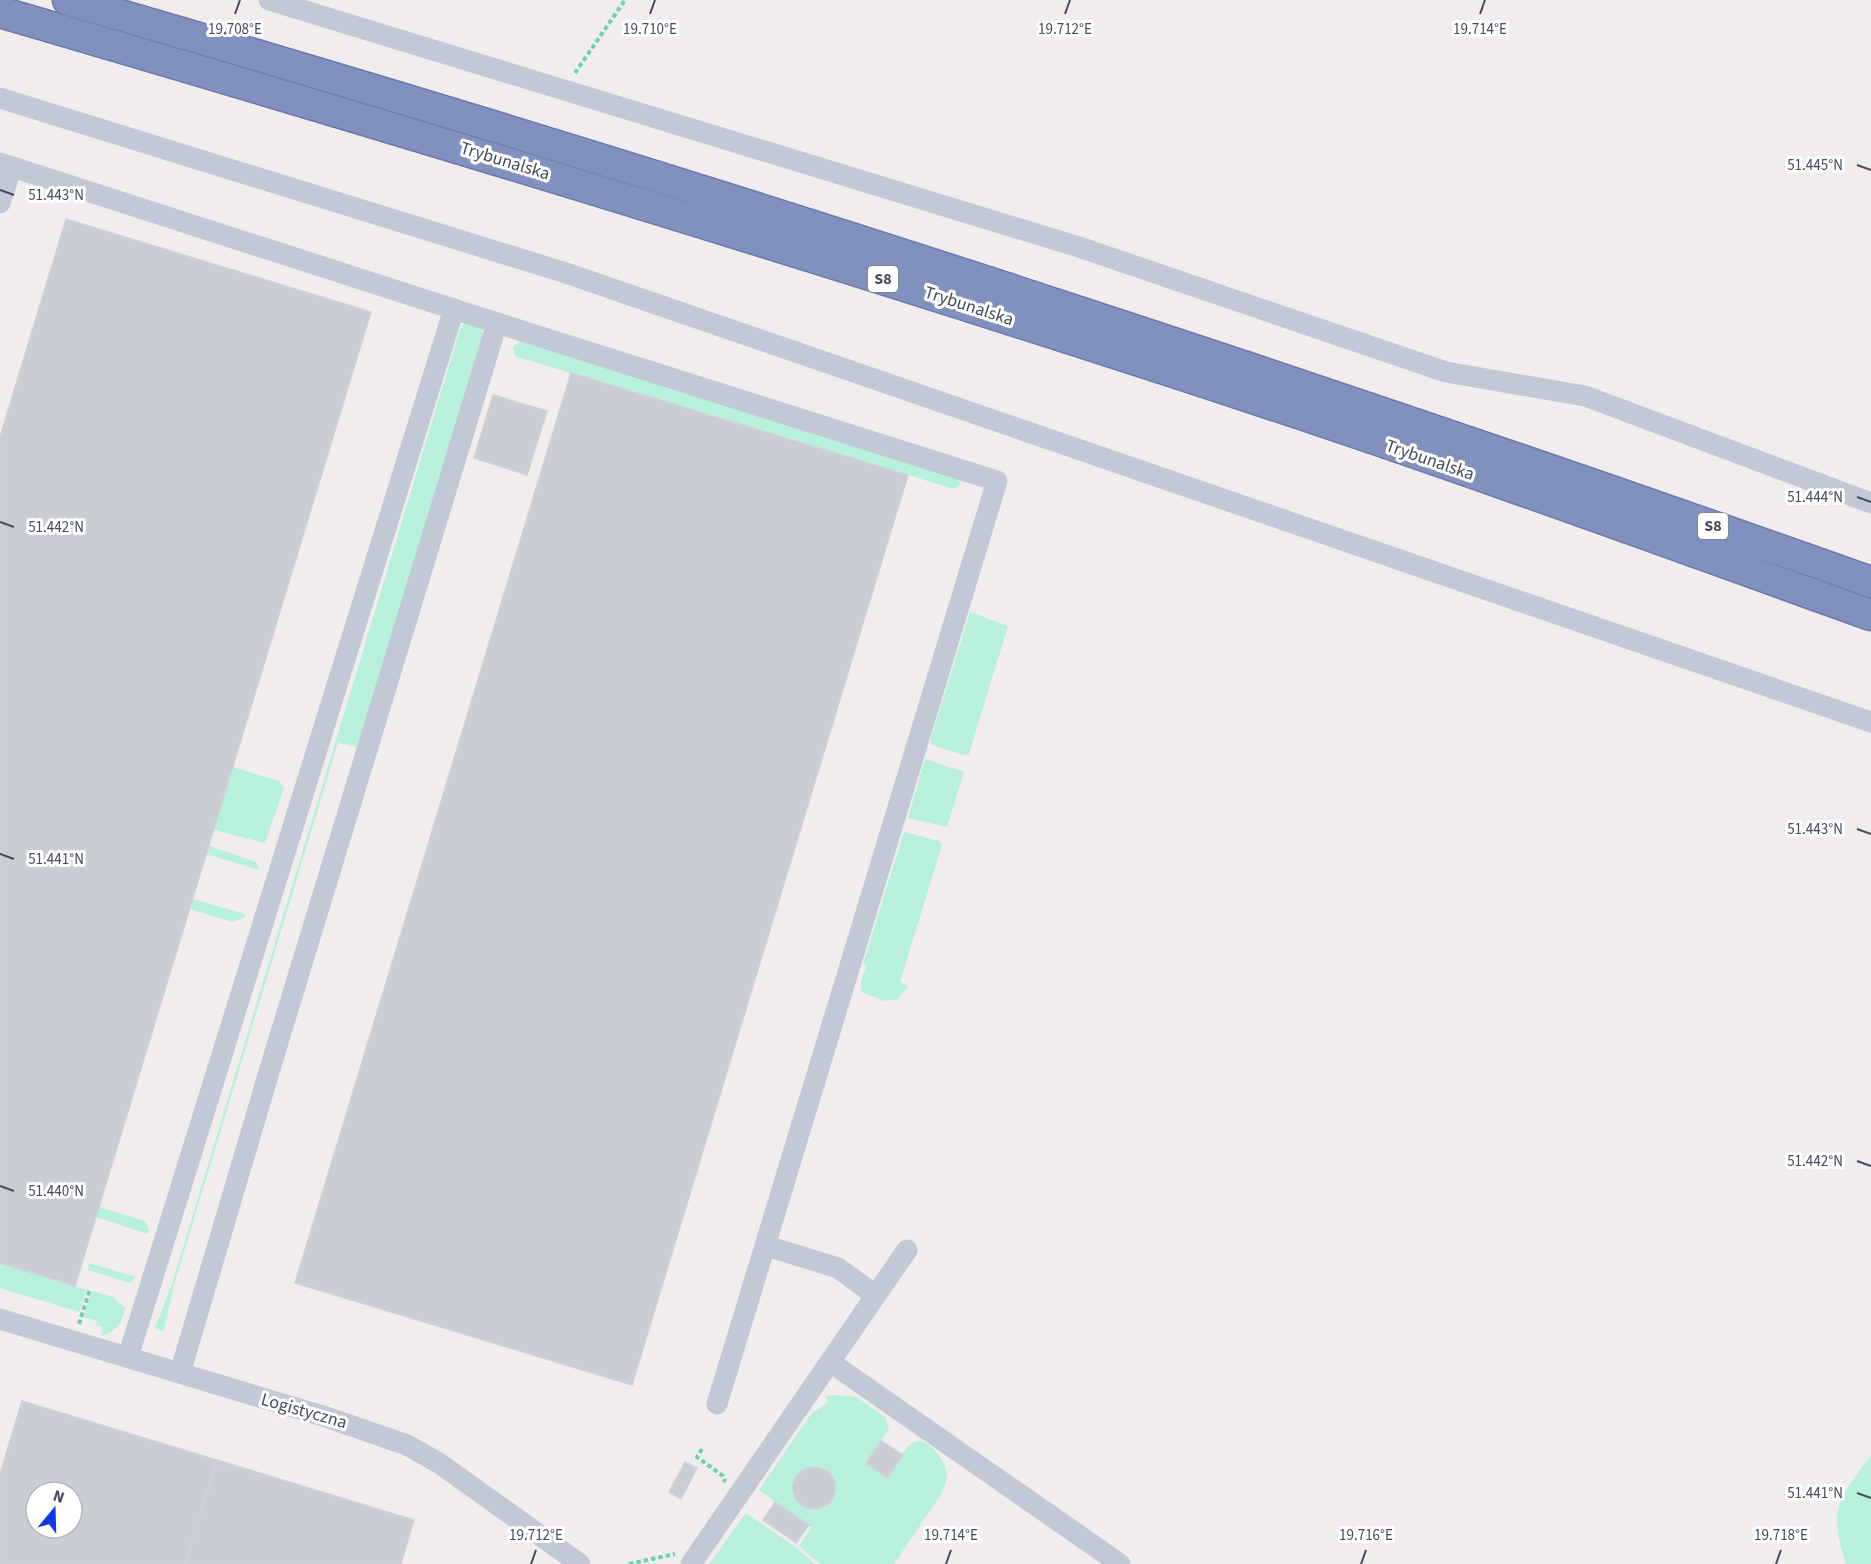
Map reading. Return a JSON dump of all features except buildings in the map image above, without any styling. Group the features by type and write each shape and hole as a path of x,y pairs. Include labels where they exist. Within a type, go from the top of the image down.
{"highway":[{"name":"Trybunalska","path":"68,0 423,104 888,247 1556,470 1871,582"},
{"name":"Trybunalska","path":"0,12 666,210 879,277 1270,404 1871,615"}],"street":[{"path":"269,0 565,88 1079,247 1446,372 1585,396 1871,503"},
{"path":"0,98 577,277 1871,722"},
{"path":"0,203 6,165 997,481 767,1246 717,1404"},
{"path":"128,1357 454,309"},
{"path":"180,1373 272,1062 497,323"},
{"path":"767,1246 838,1268 875,1294"},
{"path":"684,1558 830,1362 907,1250"},
{"name":"Logistyczna","path":"0,1319 326,1417 407,1445 439,1463 580,1564"},
{"path":"830,1362 1120,1564"}],"path":[{"path":"565,88 625,0"},
{"path":"702,1449 697,1457 723,1476 725,1485 722,1490"},
{"path":"629,1564 667,1558 684,1558"}],"green space":[{"path":"466,322 482,329 483,334 358,747 338,743 174,1285 164,1330 160,1331 155,1328 172,1284 460,329"},
{"path":"522,340 959,479 960,485 954,489 515,356 513,347"},
{"path":"970,612 1008,626 969,754 964,755 932,745 930,741"},
{"path":"925,759 964,772 947,827 908,818"},
{"path":"233,767 279,781 284,788 265,843 214,830"},
{"path":"904,832 939,841 942,845 900,982 908,986 898,999 883,1001 862,992 861,981 866,966 863,964"},
{"path":"209,846 251,860 257,863 259,870 206,854"},
{"path":"193,899 245,914 245,917 233,922 190,909"},
{"path":"99,1207 145,1221 149,1229 148,1234 96,1217"},
{"path":"0,1263 87,1290 79,1312 0,1288"},
{"path":"89,1263 136,1277 130,1283 88,1270"},
{"path":"92,1291 113,1297 125,1308 118,1326 106,1335 101,1336 103,1327 96,1325 97,1321 86,1318 85,1312"},
{"path":"826,1396 857,1397 886,1418 889,1429 866,1463 887,1477 905,1450 917,1441 934,1449 945,1465 947,1473 942,1493 894,1564 820,1564 799,1546 811,1527 759,1490 811,1414 828,1402"},
{"path":"1871,1456 1871,1564 1846,1564 1838,1530 1839,1506 1851,1483"},
{"path":"746,1513 797,1548 815,1564 709,1564"}]}
